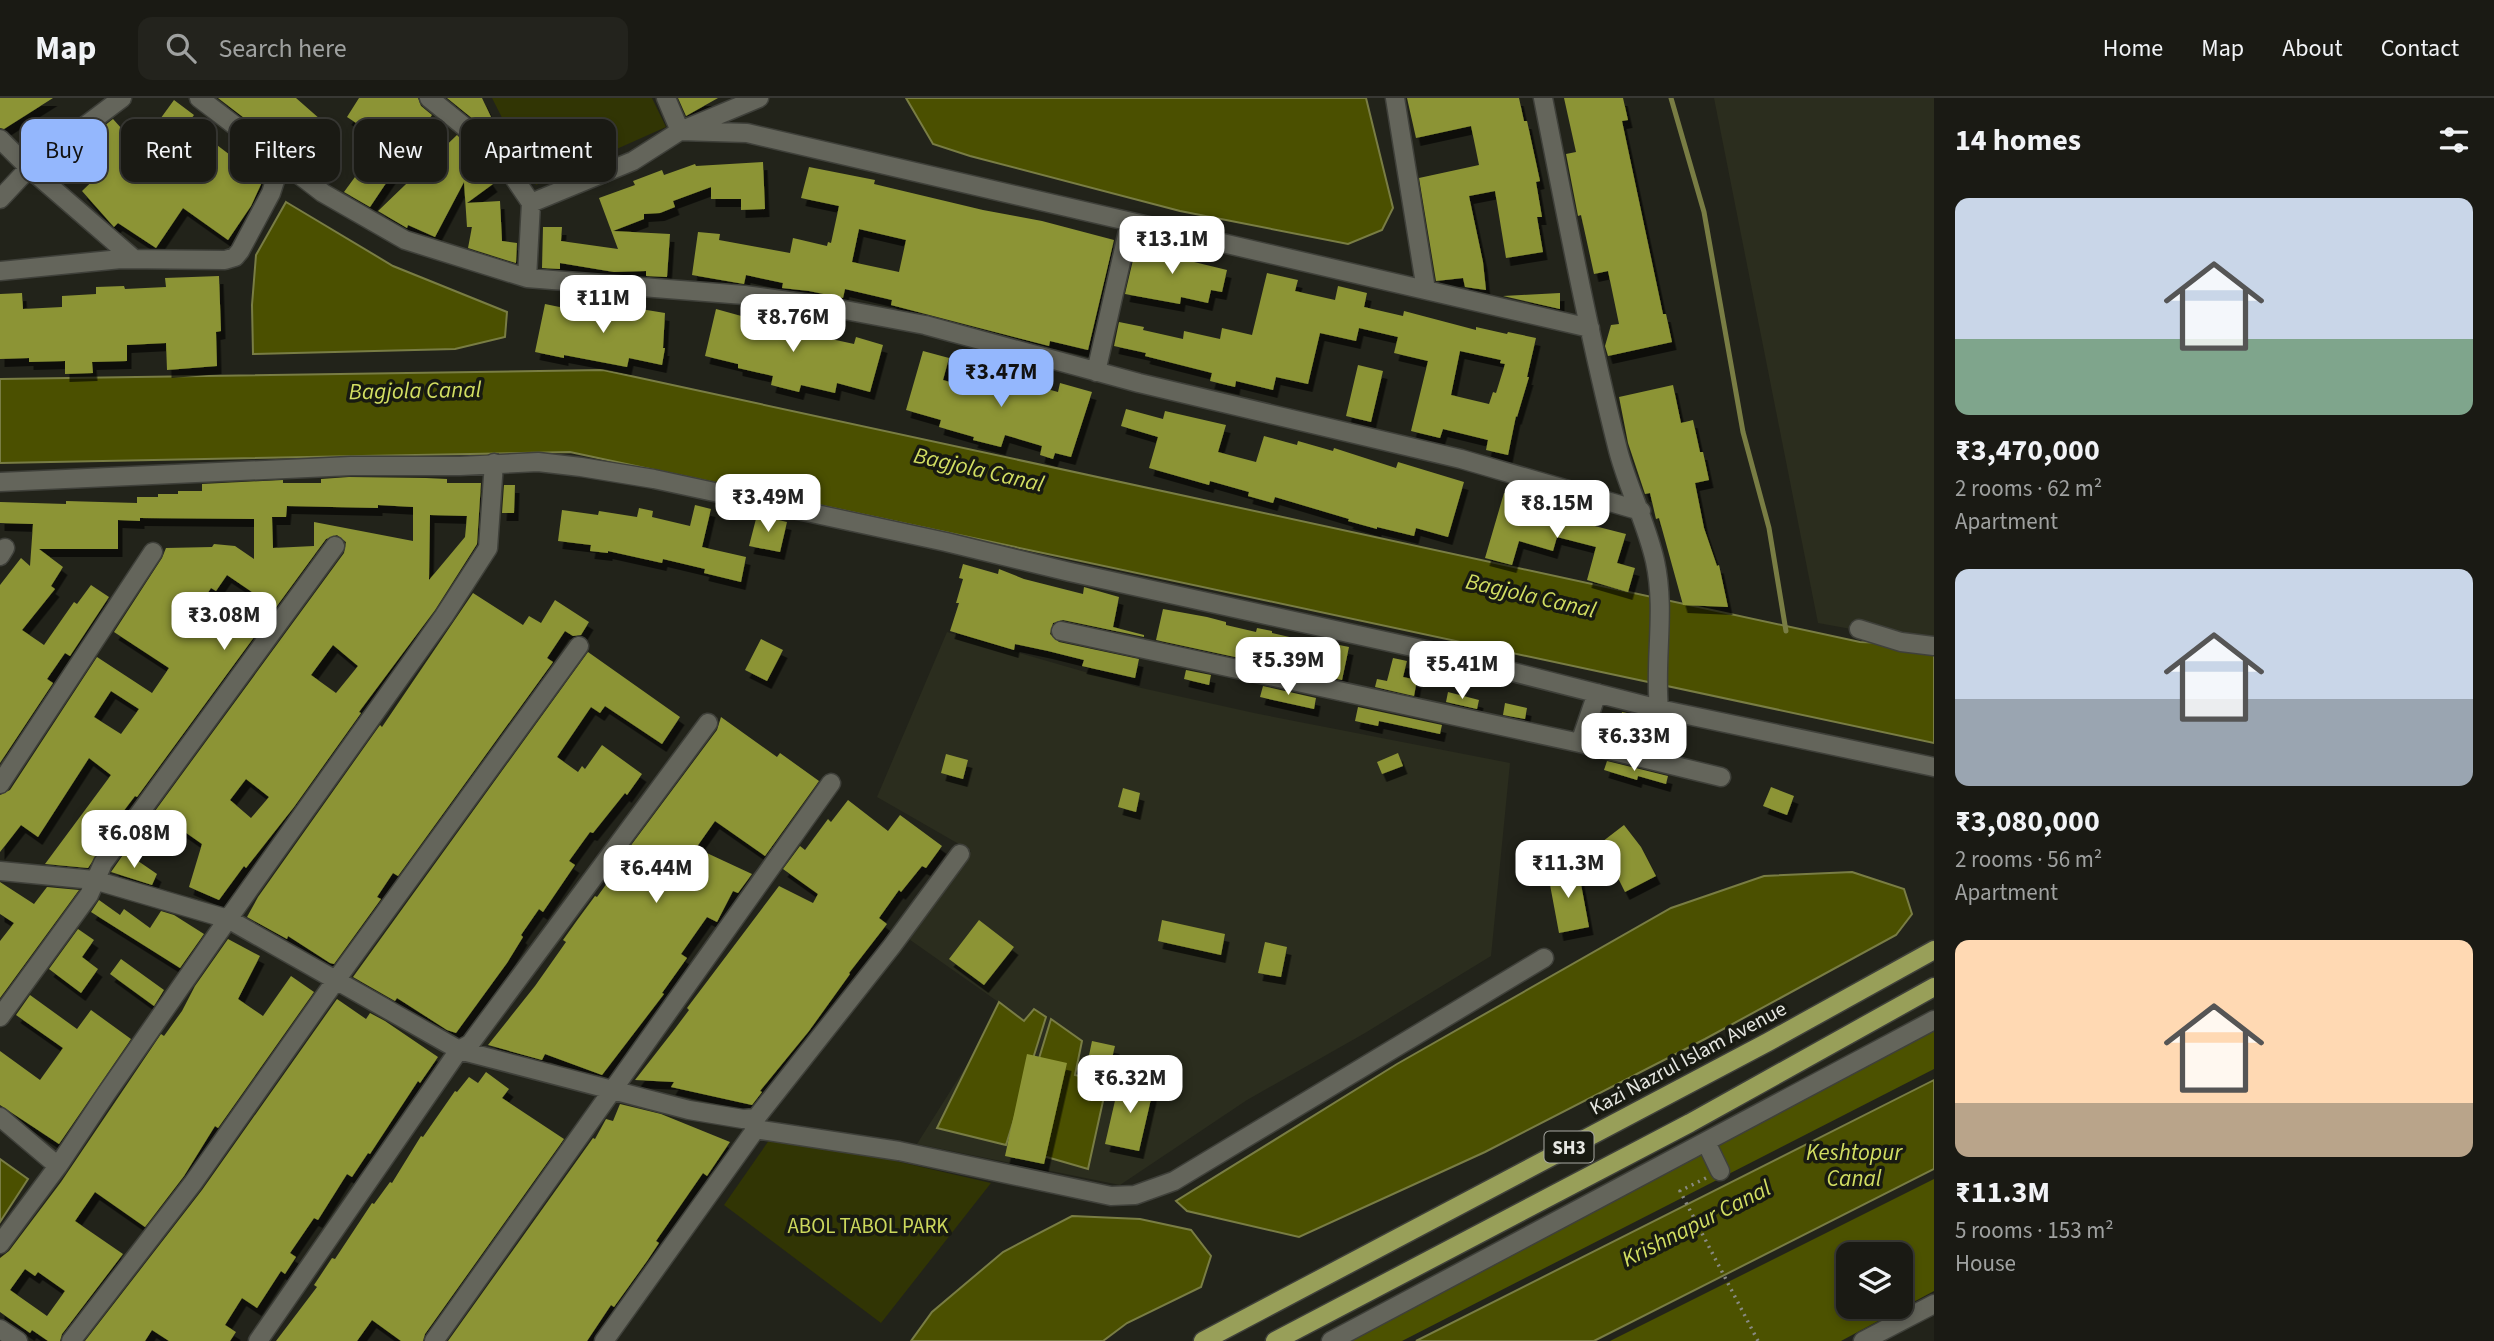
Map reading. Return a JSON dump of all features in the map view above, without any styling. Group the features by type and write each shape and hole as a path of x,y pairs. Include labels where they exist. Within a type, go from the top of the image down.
{"main road":[{"name":"Kazi Nazrul Islam Avenue","path":"1203,1341 1769,1042 1934,950"},
{"name":"SH3","path":"1275,1341 1690,1123 1934,987"}],"street":[{"path":"94,119 122,98"},
{"path":"199,98 230,122"},
{"path":"429,98 498,154 531,202 527,278"},
{"path":"666,98 680,131"},
{"path":"531,202 633,161 680,131 759,98"},
{"path":"1395,98 1426,290"},
{"path":"1543,98 1618,450 1641,511 1656,562 1661,604 1658,703"},
{"path":"680,131 747,133 1590,328"},
{"path":"0,139 21,160"},
{"path":"0,199 21,177"},
{"path":"45,182 134,259"},
{"path":"0,271 134,259 225,260 235,257 275,182"},
{"path":"308,182 405,240 527,278 744,295 818,305 925,326 1097,372 1461,459 1641,511"},
{"path":"1097,372 1130,222"},
{"path":"0,482 351,466 460,466 538,462 654,479 1426,650 1597,693 1658,703 1934,768"},
{"path":"0,1244 58,1166 228,919 444,617 488,548 494,463"},
{"path":"0,1017 89,895 94,880 135,818 335,546"},
{"path":"0,784 153,552"},
{"path":"1859,629 1901,642 1934,646"},
{"path":"1062,631 1580,743 1721,777"},
{"path":"71,1341 193,1183 336,980 579,646"},
{"path":"1580,743 1597,693"},
{"path":"258,1341 459,1050 470,1044 708,723"},
{"path":"434,1341 831,783"},
{"path":"604,1341 755,1124 960,854"},
{"path":"0,871 94,880 228,919 459,1050 689,1110 1111,1196 1135,1195 1174,1181 1544,958"},
{"path":"1331,1341 1934,1020"},
{"path":"0,1117 58,1166"},
{"path":"1706,1142 1720,1171"},
{"path":"1863,1341 1934,1304"},
{"path":"0,1329 18,1341"}],"path":[{"path":"1720,1171 1680,1191 1758,1341"}],"shaded area":[{"path":"1714,98 1934,98 1934,644 1818,623"},
{"path":"947,632 1137,687 1254,713 1510,763 1491,956 1365,1033 1247,1100 1120,1185 917,1144 1004,1006 906,937 971,851 877,797"},
{"path":"1934,1017 1934,1069 1402,1341 1322,1341"},
{"path":"1934,1179 1934,1291 1913,1302 1913,1242 1836,1242 1836,1319 1882,1319 1841,1341 1610,1341"}],"green space":[{"path":"492,98 652,98 666,127 616,149 616,119 503,119"},
{"name":"ABOL TABOL PARK","path":"774,1133 991,1183 881,1323 724,1205"}],"water":[{"path":"906,98 1366,98 1393,208 1382,230 1348,244 1180,211 933,144"},
{"path":"286,202 393,266 507,312 505,337 455,349 253,354 252,305 256,255"},
{"name":"Bagjola Canal","path":"603,370 1860,642 1934,645 1934,743 570,452 0,463 0,379"},
{"path":"1852,872 1904,889 1912,914 1896,935 1705,1039 1485,1152 1299,1237 1187,1211 1176,1201 1397,1064 1671,908 1764,876"},
{"path":"999,1002 1024,1021 1034,1009 1046,1017 1006,1145 937,1128"},
{"path":"1051,1019 1082,1041 1075,1075 1107,1083 1088,1169 1012,1147"},
{"name":"Keshtopur Canal","path":"1934,1080 1934,1169 1594,1341 1416,1341"},
{"path":"0,1159 28,1179 0,1222"},
{"path":"1072,1216 1140,1219 1191,1230 1211,1256 1201,1287 1127,1323 1103,1341 911,1341 932,1312 1003,1252"}],"building":[{"path":"0,98 53,98 4,129 0,128"},
{"path":"218,98 296,98 320,119 246,119"},
{"path":"359,98 418,98 421,106 432,115 429,119 354,119 354,122 347,117"},
{"path":"447,98 482,98 491,117 473,119"},
{"path":"678,98 718,98 686,116"},
{"path":"1407,98 1519,98 1524,121 1527,121 1540,181 1536,182 1542,217 1537,217 1543,252 1506,258 1495,191 1469,196 1486,290 1465,287 1463,278 1436,281 1419,178 1479,165 1471,126 1416,138"},
{"path":"1564,98 1623,98 1628,120 1622,121 1663,314 1666,314 1672,342 1608,356 1605,346 1611,325 1619,324 1608,271 1594,274 1581,215 1578,216 1566,154 1576,152"},
{"path":"174,100 194,115 191,119 160,119"},
{"path":"113,119 121,128 121,182 216,182 216,144 230,155 230,182 262,182 251,206 228,240 183,208 156,248 118,223 114,227 82,191 91,182 107,182 107,124"},
{"path":"457,135 461,139 461,182 464,182 435,237 408,225 407,228 378,211 408,182 447,182 447,145"},
{"path":"763,162 765,209 741,210 741,199 711,199 711,187 673,201 675,207 660,213 644,214 644,219 613,231 670,234 667,277 646,276 646,271 614,272 560,263 560,269 542,268 543,227 562,227 561,241 618,249 599,198 635,185 633,181 662,170 664,175 695,164"},
{"path":"809,167 875,180 874,184 1042,221 1114,240 1088,350 1050,341 1049,346 891,305 892,300 845,289 843,298 782,288 783,283 746,275 744,284 692,275 698,232 720,234 719,240 790,253 793,238 827,246 828,242 831,243 839,206 801,198","holes":["859,229 906,240 899,272 852,262"]},
{"path":"354,178 354,182 387,182 370,207 344,192"},
{"path":"464,182 492,182 493,184 467,203 500,201 502,241 517,243 516,263 468,248 472,227 467,227"},
{"path":"1137,243 1191,256 1190,261 1227,270 1222,292 1211,290 1208,303 1181,297 1180,304 1125,294"},
{"path":"1267,273 1298,280 1295,291 1335,300 1338,286 1367,293 1364,307 1403,316 1404,311 1476,330 1476,327 1536,338 1529,377 1516,416 1508,455 1486,450 1488,440 1443,429 1440,438 1411,431 1428,361 1394,353 1398,337 1359,328 1356,341 1320,333 1308,384 1276,377 1273,390 1236,381 1235,387 1210,381 1212,373 1114,346 1119,322 1183,339 1184,331 1220,339 1222,328 1252,335","holes":["1460,351 1501,360 1500,363 1505,364 1496,393 1493,392 1489,404 1451,395"]},
{"path":"219,276 221,331 216,332 217,366 167,370 166,343 127,345 127,361 92,362 93,373 65,374 65,361 29,362 29,358 0,359 0,294 22,293 23,309 62,307 62,296 96,294 96,287 166,287 165,278"},
{"path":"1560,293 1560,309 1503,296"},
{"path":"545,304 574,310 573,313 607,319 610,304 665,313 662,365 629,358 627,367 535,352"},
{"path":"716,309 785,328 786,322 814,329 813,335 854,344 856,337 883,345 870,392 837,383 835,393 801,385 799,392 771,385 773,376 738,368 738,364 705,356"},
{"path":"923,351 949,358 943,380 997,396 1004,370 1020,374 1018,381 1058,392 1060,383 1092,392 1071,457 1055,453 1053,459 1040,455 1042,446 1005,435 1001,447 973,440 974,437 939,427 941,420 906,410"},
{"path":"1358,365 1383,371 1371,422 1346,416"},
{"path":"1673,385 1681,423 1693,420 1700,452 1703,452 1709,480 1695,483 1704,528 1717,566 1719,565 1728,607 1683,605 1659,518 1656,519 1650,493 1645,494 1628,443 1619,397"},
{"path":"1126,409 1163,419 1165,411 1226,425 1218,452 1256,462 1264,436 1297,445 1298,441 1333,451 1334,448 1396,468 1398,462 1464,482 1448,537 1416,528 1414,536 1377,529 1275,497 1273,503 1248,496 1249,492 1210,481 1209,485 1149,468 1158,437 1121,426"},
{"path":"426,478 447,479 447,483 481,483 477,544 435,610 359,712 361,713 294,807 219,900 189,887 202,844 155,811 344,553 346,542 337,535 326,539 137,797 135,796 107,833 110,835 88,868 45,864 111,775 89,758 38,837 21,825 0,852 0,795 10,790 97,657 152,693 169,668 114,632 166,548 212,547 214,544 235,546 254,559 254,519 118,520 118,549 39,549 63,567 51,586 55,589 22,630 44,645 74,602 77,604 91,585 109,597 70,656 65,653 47,679 53,683 0,763 0,585 21,558 30,566 33,524 0,523 0,502 137,503 137,497 158,497 158,494 178,494 178,491 202,491 202,484 283,480 283,483 321,483 321,479","holes":["378,505 413,507 413,541 314,522 314,546 273,548 272,517 286,517 287,506 378,508","430,515 467,516 465,537 429,580","227,575 258,596 239,623 235,621 222,639 191,618 211,588 216,591","333,645 358,666 336,693 311,675","111,691 139,709 121,734 94,717","246,779 269,797 251,818 230,800"]},
{"path":"504,485 515,485 514,513 502,513"},
{"path":"1504,493 1528,499 1526,504 1564,514 1563,518 1626,534 1617,563 1635,568 1628,592 1587,580 1596,547 1557,537 1553,551 1519,541 1512,565 1485,558"},
{"path":"695,505 711,509 702,547 746,557 741,582 704,573 705,569 663,559 662,563 608,551 590,551 591,545 558,541 562,510 598,515 599,511 637,517 639,508 653,511 652,517 690,526"},
{"path":"757,515 787,522 780,552 749,546"},
{"path":"963,564 998,574 999,569 1024,579 1083,594 1084,587 1119,597 1113,627 1144,637 1063,620 1053,623 1050,634 1059,642 1139,659 1135,678 1082,666 1084,660 1015,644 1014,650 950,631 959,603 956,603 963,579 959,578"},
{"path":"473,593 523,625 529,616 541,623 555,600 589,622 581,635 573,636 565,631 547,658 553,662 398,876 393,873 377,897 381,899 334,964 330,963 288,936 287,939 247,917 258,897 380,725 382,727"},
{"path":"1163,609 1207,617 1256,632 1257,628 1333,647 1334,644 1349,647 1342,680 1156,640"},
{"path":"761,639 783,650 767,681 745,670"},
{"path":"588,652 680,717 662,744 605,706 600,713 591,707 557,757 578,772 582,766 585,769 602,745 642,774 593,833 590,832 569,861 575,865 543,912 539,909 521,935 523,937 507,963 456,1033 447,1030 397,998 395,1001 353,977"},
{"path":"1393,658 1407,661 1403,677 1417,680 1414,696 1375,687 1377,679 1387,681"},
{"path":"1186,670 1211,675 1209,685 1184,679"},
{"path":"1263,686 1316,698 1314,709 1260,697"},
{"path":"1448,692 1479,700 1477,709 1446,702"},
{"path":"1505,703 1527,708 1525,719 1503,715"},
{"path":"1358,707 1442,725 1440,734 1379,721 1378,726 1355,721"},
{"path":"1622,712 1641,716 1638,733 1619,729"},
{"path":"721,717 777,757 780,753 819,781 765,856 715,821 696,848 752,874 738,893 733,891 717,922 707,917 681,954 687,958 662,993 664,994 602,1075 545,1054 542,1060 488,1045 535,986 566,942 563,940 717,730"},
{"path":"1398,753 1403,766 1382,774 1377,762"},
{"path":"946,754 968,760 963,779 941,773"},
{"path":"1607,761 1668,776 1666,784 1638,776 1637,780 1604,770"},
{"path":"1771,787 1794,796 1787,815 1763,806"},
{"path":"1123,788 1140,793 1136,812 1118,807"},
{"path":"848,800 888,831 900,815 942,846 926,868 922,866 901,892 899,890 879,918 887,924 809,1031 760,1091 762,1092 752,1105 671,1087 674,1082 635,1080 779,886 813,903 818,894 783,869 800,846 805,850 828,819 831,822"},
{"path":"1624,825 1641,847 1656,876 1625,892 1615,872 1617,870 1598,845"},
{"path":"125,852 157,874 152,885 111,872"},
{"path":"1578,868 1589,927 1559,933 1548,874"},
{"path":"0,882 34,904 47,887 79,890 0,998 0,941 14,923 0,914"},
{"path":"99,900 120,915 124,909 150,928 161,911 174,915 204,934 180,968 91,912"},
{"path":"979,920 1014,947 984,985 949,959"},
{"path":"1162,920 1225,934 1221,955 1158,941"},
{"path":"78,929 94,940 82,957 98,969 81,993 49,969"},
{"path":"228,939 260,956 238,999 263,1016 291,976 314,992 218,1128 215,1126 184,1176 145,1227 95,1192 75,1221 123,1254 62,1334 60,1341 48,1341 32,1330 30,1333 0,1312 0,1258 9,1251 61,1182 161,1034 164,1036 182,1011 195,986","holes":["25,1269 35,1276 38,1272 65,1291 47,1316 10,1290"]},
{"path":"1265,942 1287,947 1281,977 1258,973"},
{"path":"121,959 164,990 154,1006 110,974"},
{"path":"30,995 77,1029 91,1010 131,1039 59,1144 0,1105 0,1051 40,1080 63,1048 16,1015"},
{"path":"337,999 366,1019 370,1013 385,1021 438,1057 420,1083 418,1081 370,1154 368,1153 352,1177 347,1174 318,1220 314,1218 290,1253 296,1257 285,1274 281,1271 257,1308 242,1298 225,1325 236,1332 230,1341 169,1341 152,1330 145,1341 85,1341 202,1190"},
{"path":"1092,1041 1115,1046 1109,1070 1087,1065"},
{"path":"1027,1054 1067,1063 1044,1164 1005,1156"},
{"path":"486,1072 509,1089 502,1098 564,1139 425,1334 423,1341 401,1341 372,1320 357,1341 276,1341 317,1287 314,1285 332,1258 335,1259 372,1203 374,1204 390,1182 392,1183 421,1136 423,1137 455,1091 457,1092 469,1077 478,1083"},
{"path":"1120,1079 1154,1086 1139,1151 1105,1144"},
{"path":"620,1104 661,1114 730,1142 707,1176 703,1173 656,1241 659,1243 647,1261 614,1307 611,1305 587,1341 448,1341 593,1138 595,1139 606,1119 613,1121"}],"waterway":[{"path":"1671,98 1704,212 1743,432 1769,528 1786,631"}],"water label":[{"name":"Krishnapur Canal","path":"1696,1223"}]}
